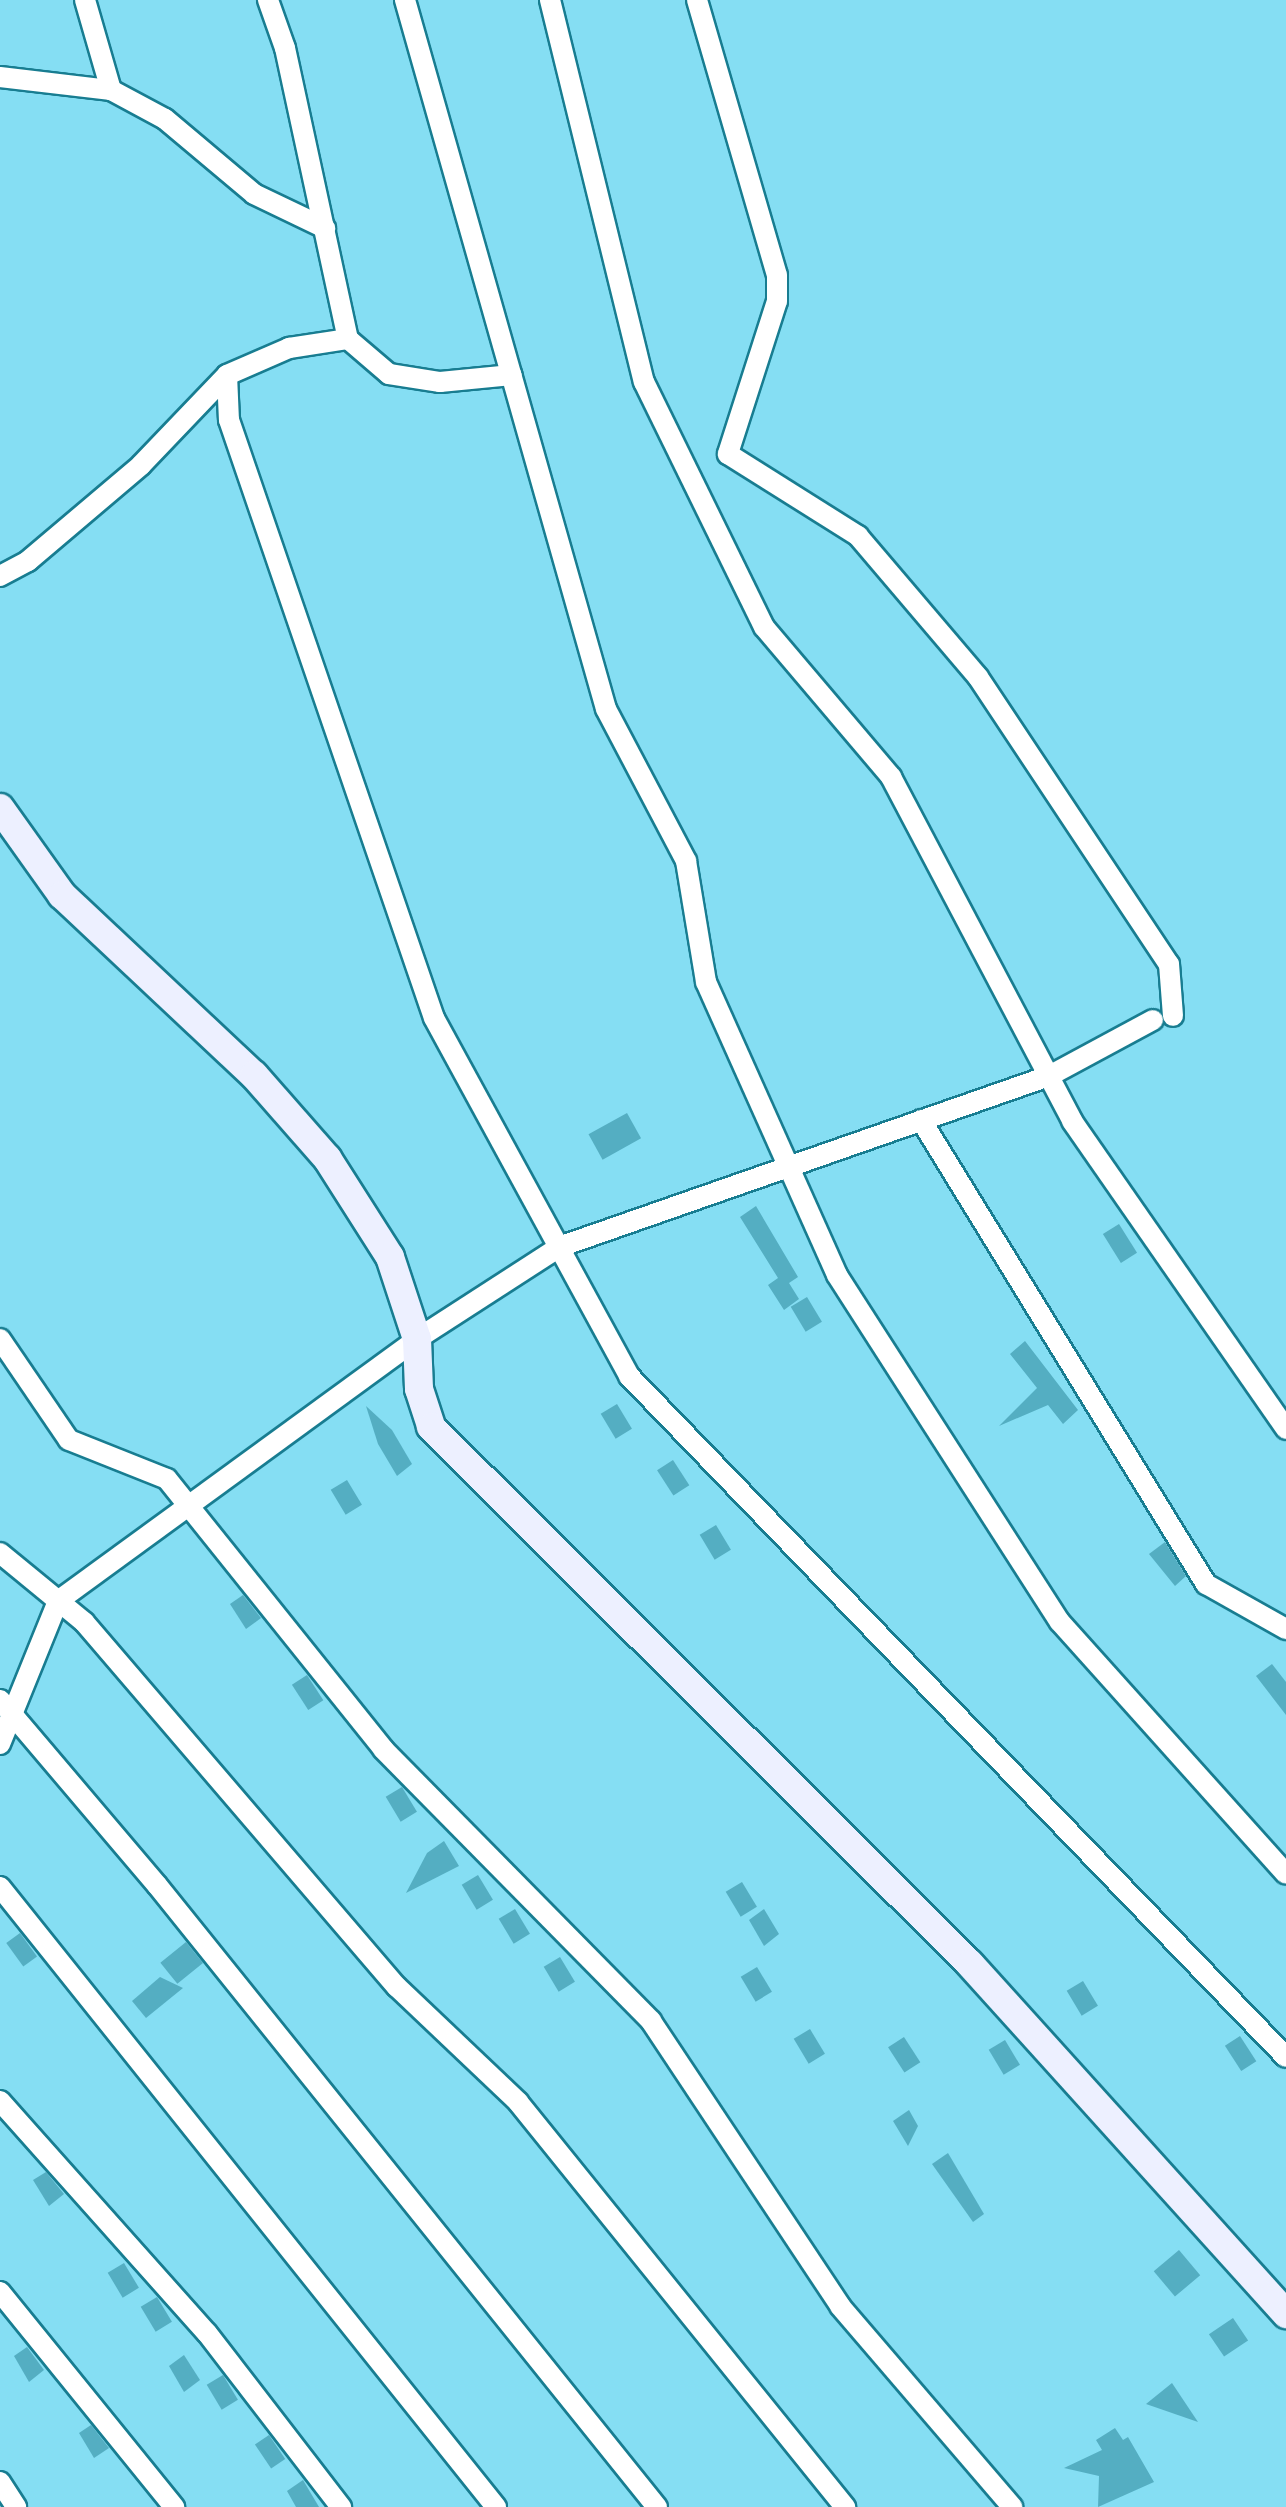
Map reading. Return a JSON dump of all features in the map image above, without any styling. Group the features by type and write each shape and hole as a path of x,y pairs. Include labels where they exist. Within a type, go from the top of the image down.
{"street":[{"path":"85,0 111,90"},
{"path":"268,0 325,228 348,339 389,374 440,382 512,375"},
{"path":"405,0 606,709 686,861 706,982 837,1275 1060,1622 1286,1874"},
{"path":"550,0 644,382 764,627 891,777 1072,1121 1286,1429"},
{"path":"0,1744 58,1601 190,1508 417,1339 559,1247 1049,1076 1163,1018 1169,964 978,677 858,536 728,454 777,301 777,275 697,0"},
{"path":"0,77 111,90 165,119 254,194 325,228"},
{"path":"0,576 28,561 141,465 227,375 289,348 348,339"},
{"path":"227,375 229,420 434,1018 629,1376 1286,2057"},
{"path":"0,808 62,895 254,1075 327,1158 390,1257 417,1339 419,1389 431,1427 458,1459 970,1964 1286,2314"},
{"path":"921,1120 1206,1584 1286,1629"},
{"path":"0,1339 69,1440 167,1479 383,1749 651,2021 840,2306 1012,2507"},
{"path":"0,1553 58,1601 200,1753 397,1987 518,2102 845,2507"},
{"path":"0,1700 177,1909 657,2507"},
{"path":"0,1887 496,2507"},
{"path":"0,2101 207,2333 341,2507"},
{"path":"0,2292 174,2507"},
{"path":"0,2482 16,2507"}],"building":[{"path":"627,1113 641,1138 603,1160 589,1134"},
{"path":"756,1206 798,1277 789,1283 799,1299 784,1310 768,1285 778,1278 740,1217"},
{"path":"1119,1224 1137,1253 1121,1263 1103,1234"},
{"path":"807,1297 822,1322 806,1332 791,1307"},
{"path":"1025,1341 1078,1410 1063,1424 1048,1405 999,1426 1037,1388 1010,1354"},
{"path":"617,1404 632,1429 616,1439 601,1414"},
{"path":"366,1406 392,1430 412,1464 397,1476 378,1444"},
{"path":"673,1460 689,1485 673,1496 657,1470"},
{"path":"347,1480 362,1505 346,1515 331,1490"},
{"path":"716,1525 731,1550 715,1560 700,1535"},
{"path":"1165,1542 1186,1576 1175,1586 1149,1554"},
{"path":"243,1595 261,1618 246,1629 230,1604"},
{"path":"1272,1664 1286,1682 1286,1715 1256,1676"},
{"path":"307,1675 323,1700 308,1710 292,1685"},
{"path":"402,1787 417,1812 401,1822 386,1797"},
{"path":"444,1841 459,1866 406,1893 427,1853"},
{"path":"478,1875 493,1900 477,1910 462,1885"},
{"path":"742,1882 757,1907 741,1917 726,1892"},
{"path":"515,1909 530,1934 514,1944 499,1919"},
{"path":"764,1909 779,1934 764,1946 749,1920"},
{"path":"20,1933 37,1956 23,1966 6,1943"},
{"path":"186,1942 203,1963 177,1984 160,1963"},
{"path":"560,1957 575,1982 559,1992 544,1967"},
{"path":"757,1967 772,1992 756,2002 741,1977"},
{"path":"160,1977 183,1988 146,2018 132,2001"},
{"path":"1083,1981 1098,2006 1082,2016 1067,1991"},
{"path":"810,2029 825,2054 809,2064 794,2039"},
{"path":"1240,2036 1256,2061 1241,2071 1225,2046"},
{"path":"904,2037 920,2062 904,2073 888,2047"},
{"path":"1005,2040 1020,2065 1004,2075 989,2050"},
{"path":"909,2110 918,2126 908,2146 893,2121"},
{"path":"948,2153 984,2214 973,2222 932,2164"},
{"path":"46,2172 64,2194 49,2206 33,2180"},
{"path":"1179,2250 1200,2275 1175,2296 1154,2271"},
{"path":"124,2263 139,2288 123,2298 108,2273"},
{"path":"157,2297 172,2322 156,2332 141,2307"},
{"path":"1233,2318 1248,2340 1224,2357 1209,2334"},
{"path":"27,2347 44,2370 29,2382 14,2356"},
{"path":"184,2355 200,2380 184,2392 169,2366"},
{"path":"223,2375 238,2400 222,2410 207,2385"},
{"path":"1172,2383 1198,2422 1146,2404"},
{"path":"91,2425 109,2448 94,2458 79,2433"},
{"path":"1115,2428 1123,2440 1128,2437 1154,2482 1098,2507 1099,2476 1064,2468 1102,2450 1096,2440"},
{"path":"269,2435 285,2459 271,2469 255,2445"},
{"path":"303,2480 319,2507 296,2507 287,2491"}]}
